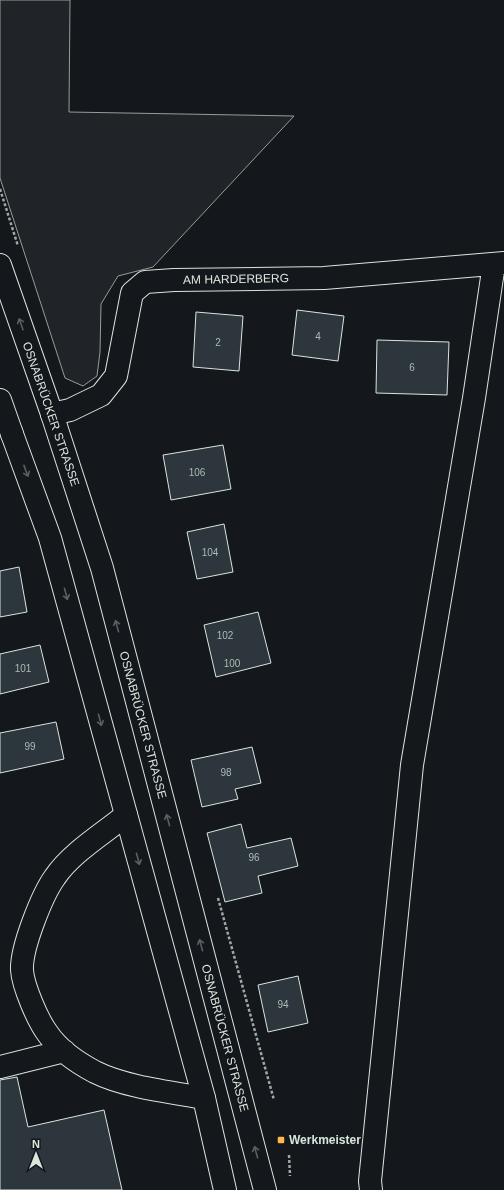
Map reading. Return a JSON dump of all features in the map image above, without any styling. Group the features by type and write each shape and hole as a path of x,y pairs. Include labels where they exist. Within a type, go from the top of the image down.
{"main road":[{"name":"AM HARDERBERG","path":"52,414 70,410 101,395 116,376 132,293 145,282 174,280 324,278 499,263"},
{"path":"371,1190 370,1181 376,1118 412,765 474,398 499,263"},
{"name":"OSNABRÜCKER STRASSE","path":"0,265 52,414 102,568 265,1190"},
{"path":"0,400 50,538 204,1098 226,1190"},
{"path":"126,816 72,858 55,877 35,918 25,947 22,970 28,995 48,1035 72,1058 96,1072 108,1076 141,1086 204,1098"},
{"path":"0,1066 64,1051"}],"shaded area":[{"path":"0,0 70,0 69,112 294,116 153,267 118,276 101,304 100,352 97,376 83,386 65,378 0,178"}],"building":[{"path":"297,310 344,316 338,361 292,355"},
{"path":"196,312 243,316 239,371 193,367"},
{"path":"377,340 449,342 447,395 376,393"},
{"path":"223,445 231,489 171,500 163,455"},
{"path":"224,524 233,572 197,579 187,532"},
{"path":"19,567 27,612 0,617 0,571"},
{"path":"258,612 271,663 216,677 204,625"},
{"path":"40,645 49,682 0,694 0,654"},
{"path":"56,722 64,759 0,773 0,733"},
{"path":"252,747 261,783 235,789 238,799 202,807 191,760"},
{"path":"241,824 247,848 291,838 298,866 258,876 262,893 225,902 207,833"},
{"path":"298,976 308,1023 268,1032 258,985"},
{"path":"17,1077 28,1127 104,1110 122,1190 0,1190 0,1080"}],"place":[{"name":"Werkmeister","path":"281,1140"}]}
